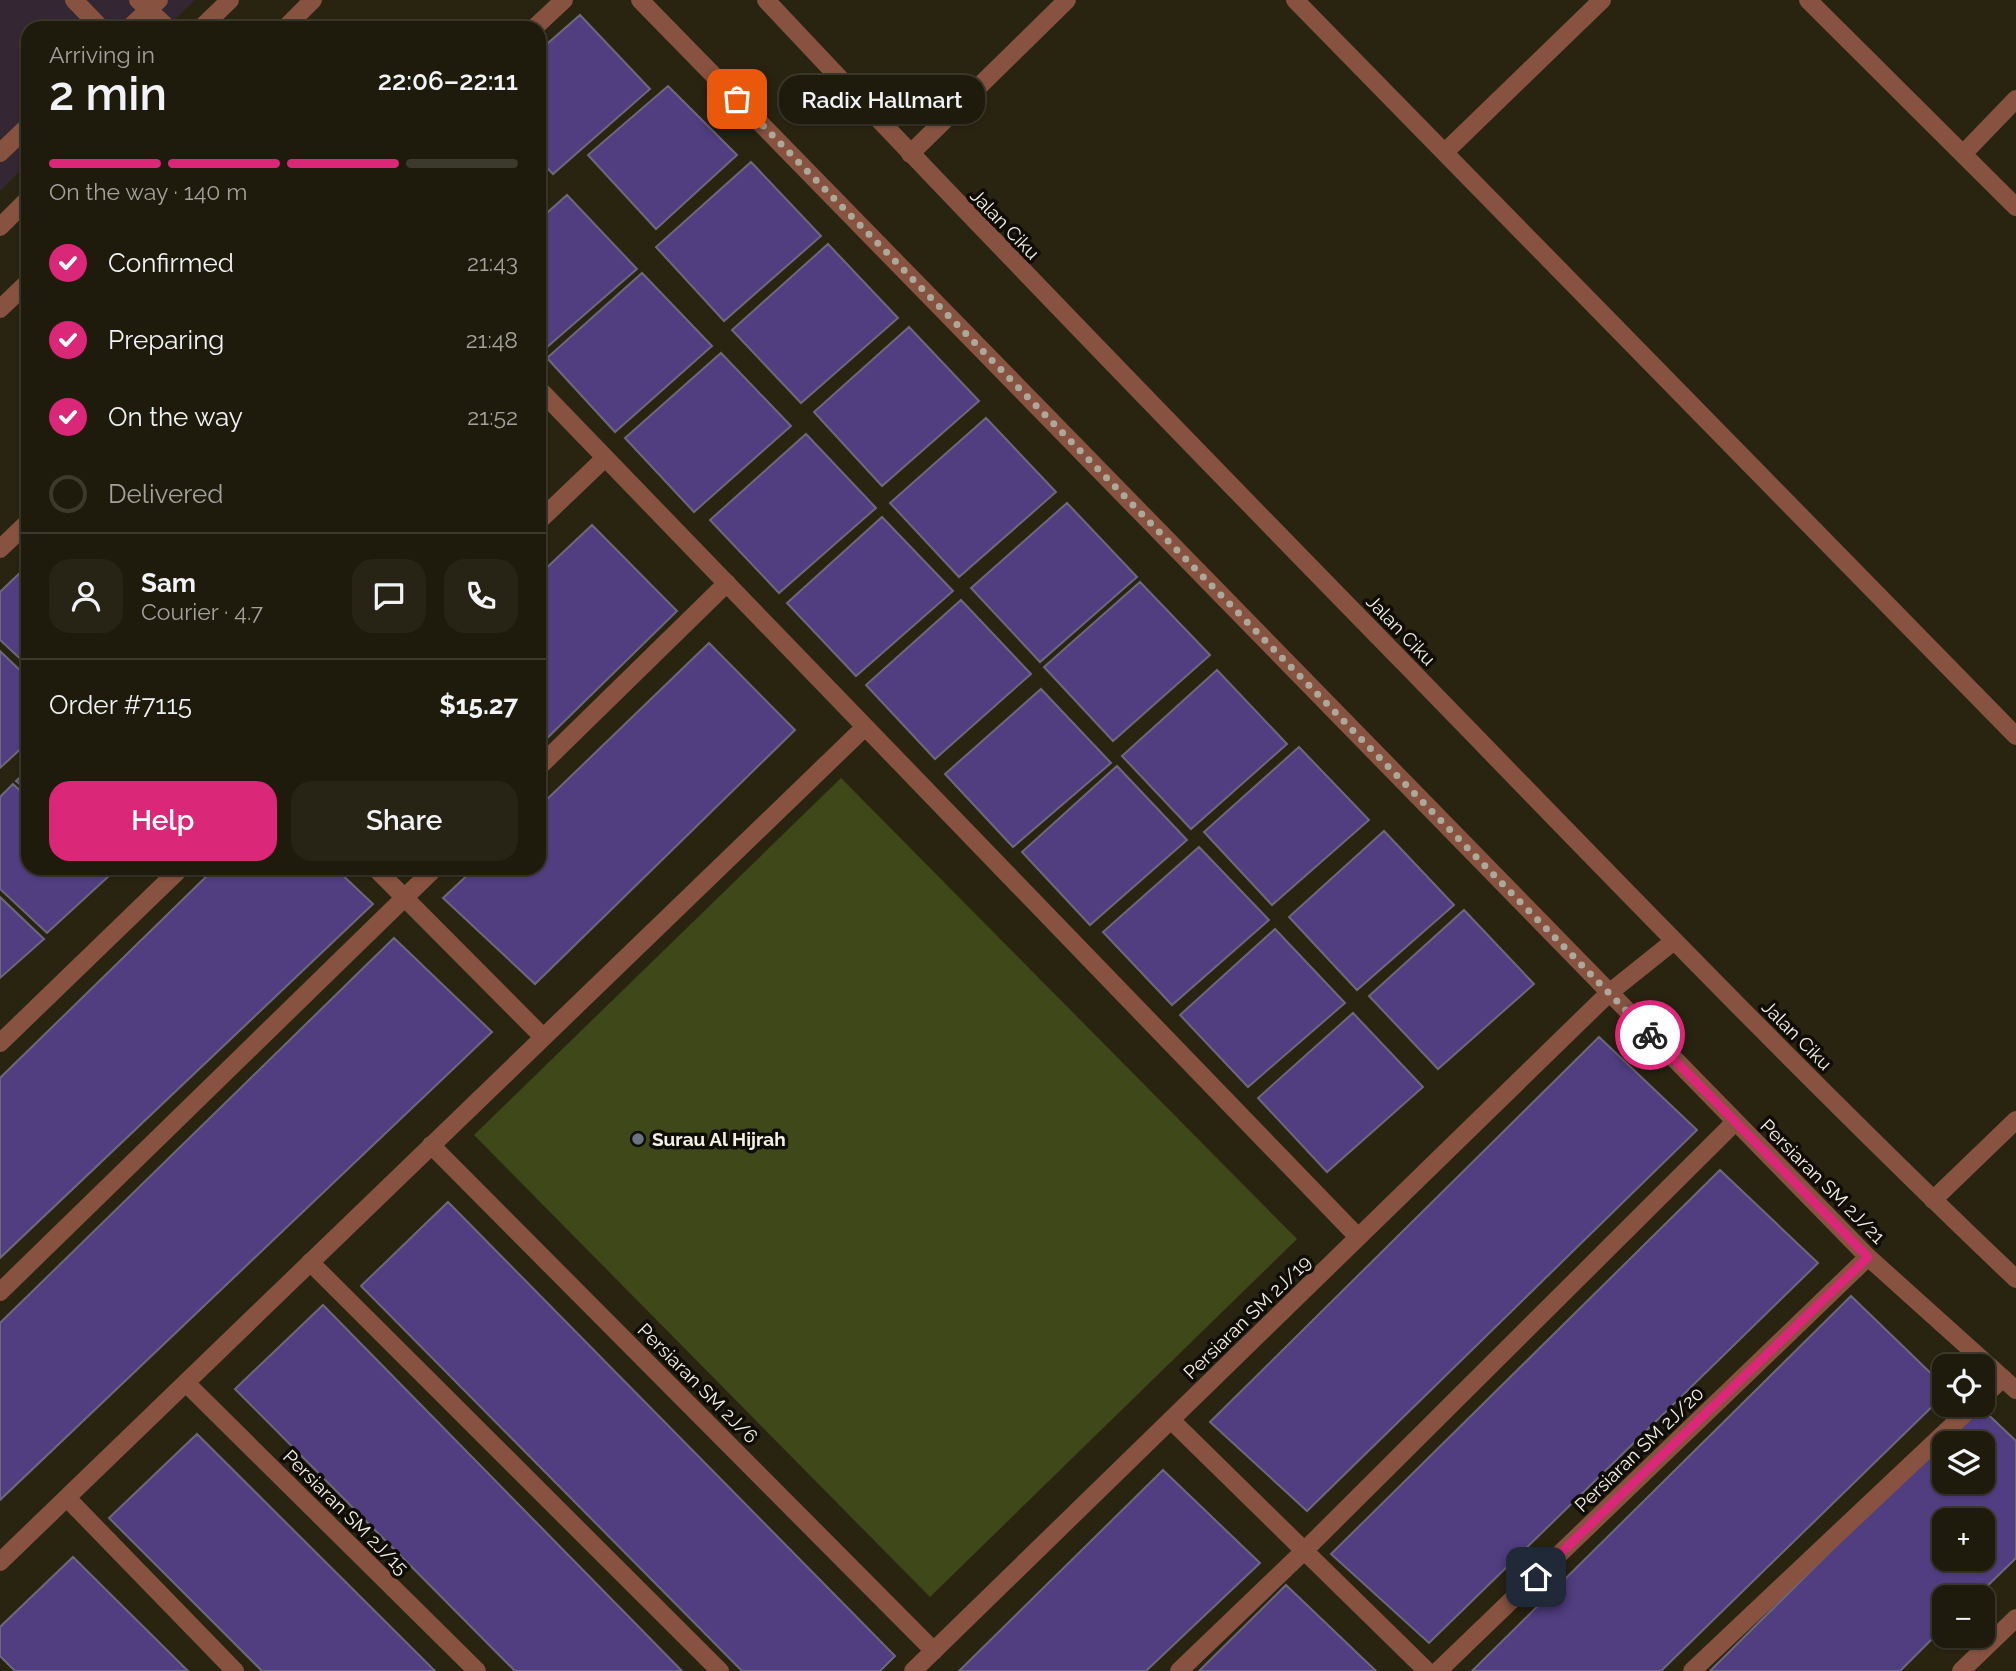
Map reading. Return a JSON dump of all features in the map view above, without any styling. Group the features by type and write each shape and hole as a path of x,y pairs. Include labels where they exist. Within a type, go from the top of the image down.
{"street":[{"path":"74,0 95,21"},
{"path":"208,21 230,0"},
{"path":"292,21 313,0"},
{"path":"542,21 564,0"},
{"name":"Persiaran SM 2J/21","path":"640,0 1868,1257 2010,1384"},
{"name":"Jalan Ciku","path":"766,0 910,154 1674,941 1933,1200 2016,1279"},
{"path":"910,154 1067,0"},
{"path":"1295,0 2016,736"},
{"path":"1444,152 1602,0"},
{"path":"1808,0 2016,207"},
{"path":"135,21 148,3 162,21"},
{"path":"1963,154 2016,99"},
{"path":"0,153 21,133"},
{"path":"0,227 21,206"},
{"path":"0,309 21,289"},
{"path":"546,397 1359,1237"},
{"path":"546,514 605,458"},
{"path":"0,550 21,529"},
{"path":"546,759 727,583"},
{"path":"0,1562 865,727"},
{"path":"0,1043 174,875"},
{"path":"382,875 543,1038"},
{"path":"0,1292 428,875"},
{"name":"Persiaran SM 2J/19","path":"913,1671 1609,993 1674,941"},
{"path":"1933,1200 2016,1121"},
{"path":"1178,1671 1304,1550 1735,1122"},
{"name":"Persiaran SM 2J/6","path":"432,1145 934,1651"},
{"name":"Persiaran SM 2J/20","path":"1438,1671 1868,1257"},
{"path":"310,1262 720,1671"},
{"name":"Persiaran SM 2J/15","path":"186,1383 477,1671"},
{"path":"1692,1671 1961,1417"},
{"path":"1171,1420 1427,1671"},
{"path":"67,1498 235,1671"},
{"path":"1961,1671 2016,1618"}],"shaded area":[{"path":"0,0 195,0 173,21 21,21 21,170 0,191"}],"green space":[{"path":"841,778 1297,1239 930,1597 474,1135"}],"building":[{"path":"580,15 650,89 553,174 546,166 546,45"},
{"path":"668,86 737,155 656,229 588,155"},
{"path":"751,162 821,236 724,321 656,247"},
{"path":"567,195 637,269 546,348 546,214"},
{"path":"828,244 898,318 801,403 732,330"},
{"path":"642,273 712,346 615,432 547,358"},
{"path":"909,327 979,401 882,486 814,412"},
{"path":"721,353 791,426 694,512 625,438"},
{"path":"986,418 1056,492 959,577 890,503"},
{"path":"806,434 876,508 779,593 710,520"},
{"path":"1067,503 1137,577 1040,662 971,588"},
{"path":"882,517 953,591 856,676 787,603"},
{"path":"592,525 677,611 546,739 546,568"},
{"path":"21,572 21,660 0,640 0,592"},
{"path":"1140,582 1210,655 1113,741 1044,667"},
{"path":"961,600 1031,674 935,759 866,685"},
{"path":"709,643 795,730 535,984 443,898 468,875 546,875 546,800"},
{"path":"0,651 21,671 21,748 0,768"},
{"path":"1217,670 1287,744 1191,829 1122,756"},
{"path":"1041,689 1111,763 1013,847 945,774"},
{"path":"1299,747 1369,820 1272,905 1204,832"},
{"path":"1117,766 1187,840 1090,925 1022,852"},
{"path":"13,784 21,791 21,875 110,875 47,933 0,889 0,797"},
{"path":"1384,831 1454,905 1357,990 1289,917"},
{"path":"1199,847 1269,920 1172,1005 1103,932"},
{"path":"208,875 342,875 373,904 0,1258 0,1078"},
{"path":"0,897 44,939 0,978"},
{"path":"1464,910 1534,984 1438,1069 1369,996"},
{"path":"1275,929 1345,1003 1248,1087 1180,1015"},
{"path":"394,938 492,1032 0,1500 0,1323"},
{"path":"1353,1013 1423,1087 1327,1172 1258,1098"},
{"path":"1599,1037 1697,1130 1307,1511 1210,1422"},
{"path":"1720,1170 1818,1263 1429,1643 1331,1554"},
{"path":"448,1202 895,1656 880,1671 742,1671 361,1286"},
{"path":"1851,1296 1932,1374 1932,1407 1661,1671 1472,1671"},
{"path":"323,1305 682,1671 515,1671 235,1389"},
{"path":"1966,1417 1991,1417 2016,1441 2016,1558 1988,1585 1932,1585 1932,1639 1900,1671 1710,1671 1932,1451 1932,1494 1995,1494 1995,1431 1952,1431"},
{"path":"197,1434 435,1671 262,1671 109,1518"},
{"path":"1163,1470 1260,1563 1146,1671 959,1671"},
{"path":"73,1557 188,1671 15,1671 0,1656 0,1627"},
{"path":"1286,1585 1376,1671 1199,1671"}],"way so far":[{"path":"737,99 1650,1035"}],"place":[{"name":"Radix Hallmart","path":"737,99"},
{"name":"Surau Al Hijrah","path":"638,1139"}],"route":[{"path":"1536,1577 1868,1257 1650,1035"}]}
